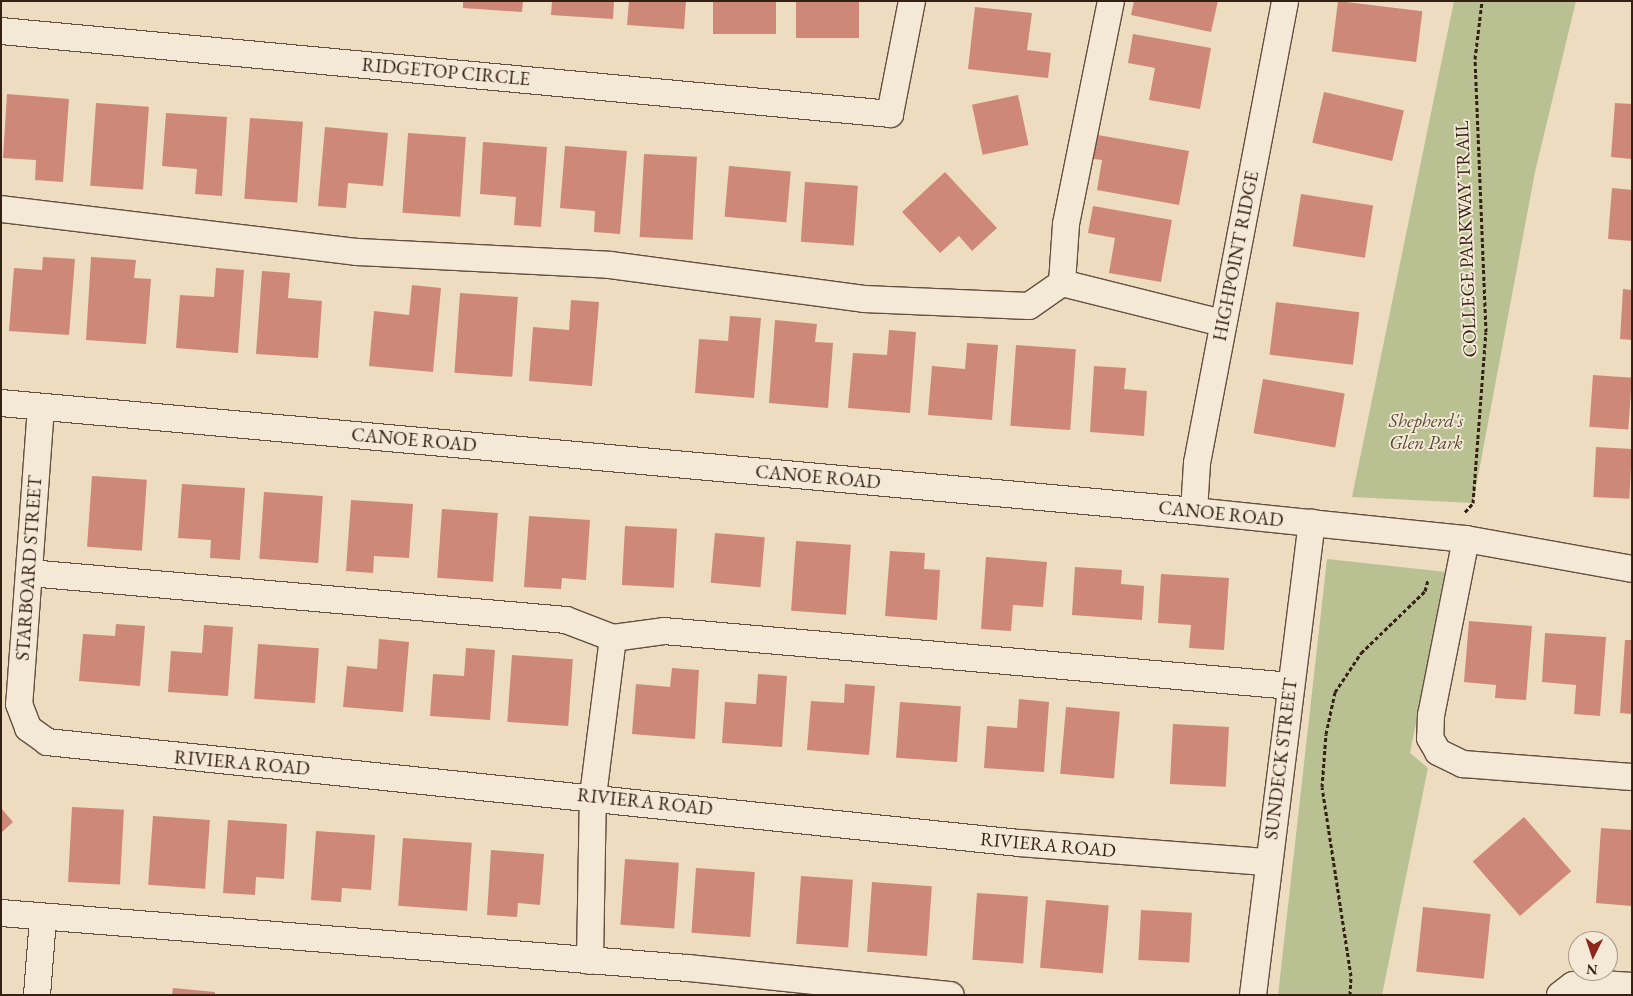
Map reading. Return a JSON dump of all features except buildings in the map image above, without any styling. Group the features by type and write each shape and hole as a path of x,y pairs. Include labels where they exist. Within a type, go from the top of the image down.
{"street":[{"name":"RIDGETOP CIRCLE","path":"1,31 890,114 912,1"},
{"path":"1062,283 1066,224 1111,1"},
{"name":"HIGHPOINT RIDGE","path":"1194,511 1196,463 1285,1"},
{"path":"1,209 357,252 610,265 864,299 1028,306 1062,283 1223,324"},
{"name":"CANOE ROAD","path":"1,403 1312,523 1455,538 1632,569"},
{"name":"STARBOARD STREET","path":"28,728 19,704 41,407"},
{"name":"SUNDECK STREET","path":"1253,995 1268,862 1312,523"},
{"path":"1455,538 1431,715 1430,738 1438,752 1463,764 1632,777"},
{"path":"29,573 566,620 613,638 664,631 1291,686"},
{"path":"590,961 593,796 613,638"},
{"name":"RIVIERA ROAD","path":"28,728 47,742 98,749 593,796 1019,844 1268,862"},
{"path":"1,913 43,919 124,921 590,961 951,995"},
{"path":"38,995 43,919"},
{"path":"1567,990 1632,986"}],"path":[{"name":"COLLEGE PARKWAY TRAIL","path":"1350,995 1351,976 1322,787 1335,692 1361,653 1425,591 1473,503 1486,332 1475,59 1482,1"}],"green space":[{"name":"Shepherd's Glen Park","path":"1454,1 1576,1 1535,172 1473,503 1352,497"},
{"path":"1327,559 1446,572 1410,753 1428,768 1382,995 1278,995"}]}
